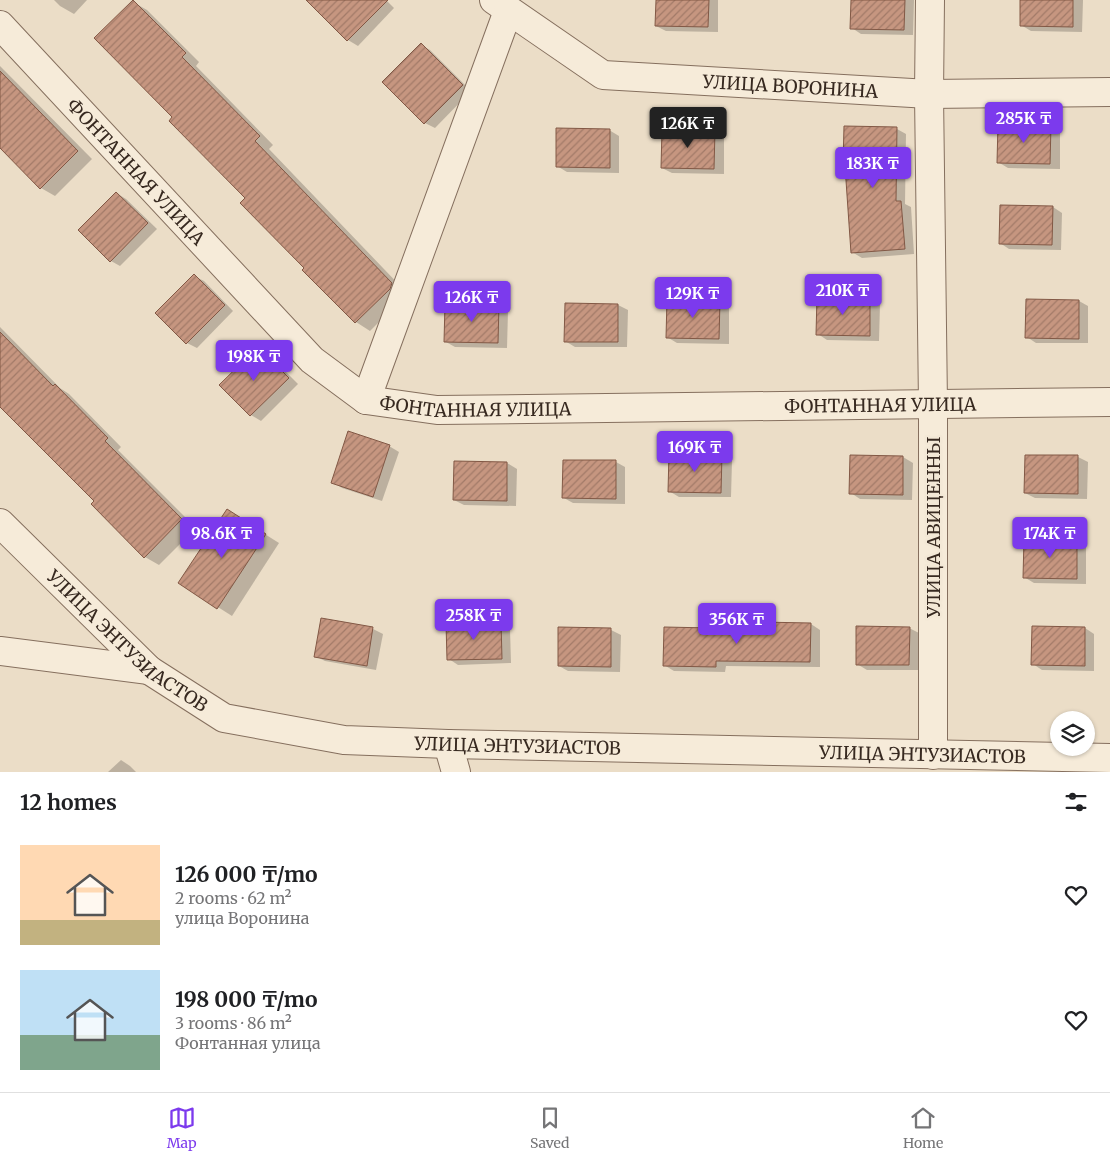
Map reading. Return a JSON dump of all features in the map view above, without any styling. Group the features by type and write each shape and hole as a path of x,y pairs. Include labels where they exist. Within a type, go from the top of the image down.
{"street":[{"name":"УЛИЦА АВИЦЕННЫ","path":"930,0 933,755"},
{"name":"УЛИЦА ВОРОНИНА","path":"501,6 602,75 929,94 1110,92"},
{"path":"366,400 501,6"},
{"name":"ФОНТАННАЯ УЛИЦА","path":"0,25 312,360 366,400 437,410 1110,402"},
{"name":"УЛИЦА ЭНТУЗИАСТОВ","path":"0,523 149,670 224,718 344,740 448,744 1110,758"},
{"path":"0,651 149,670"},
{"path":"448,744 456,772"}],"building":[{"path":"133,0 186,53 182,57 260,136 255,141 392,283 390,289 355,323 302,270 304,268 240,203 245,198 169,121 172,117 94,38"},
{"path":"306,0 388,0 347,41"},
{"path":"656,0 709,0 708,27 655,26"},
{"path":"851,0 905,0 904,30 850,29"},
{"path":"1020,0 1073,0 1073,27 1020,26"},
{"path":"421,43 463,85 424,124 382,82"},
{"path":"0,71 78,151 40,189 0,148"},
{"path":"998,124 1051,125 1050,164 997,163"},
{"path":"844,126 897,127 896,201 901,201 905,249 851,253 845,166 843,165"},
{"path":"556,128 610,129 610,168 556,167"},
{"path":"662,130 715,130 714,169 661,168"},
{"path":"116,192 148,223 110,262 78,230"},
{"path":"1000,205 1053,206 1052,245 999,244"},
{"path":"194,274 225,305 186,344 155,313"},
{"path":"817,296 870,297 870,336 816,335"},
{"path":"667,299 720,300 719,339 666,338"},
{"path":"1026,299 1079,300 1079,339 1025,338"},
{"path":"565,303 618,304 618,342 564,342"},
{"path":"445,304 499,304 498,343 444,342"},
{"path":"0,332 108,438 105,441 182,519 144,558 91,504 94,501 0,407"},
{"path":"258,347 289,378 250,416 219,385"},
{"path":"348,431 390,445 373,497 331,483"},
{"path":"669,453 722,454 721,493 668,492"},
{"path":"850,455 903,456 903,495 849,494"},
{"path":"1025,455 1078,455 1078,494 1024,493"},
{"path":"563,460 616,460 616,499 562,498"},
{"path":"454,461 507,462 507,501 453,500"},
{"path":"227,509 266,534 217,609 178,583"},
{"path":"1024,539 1077,540 1077,579 1023,578"},
{"path":"321,618 373,627 367,666 314,657"},
{"path":"501,622 502,659 447,660 446,623"},
{"path":"758,622 811,623 810,662 716,661 716,667 663,666 664,627 758,629"},
{"path":"856,626 910,627 909,665 856,665"},
{"path":"1032,626 1085,627 1085,666 1031,665"},
{"path":"558,627 611,628 611,667 558,666"}]}
